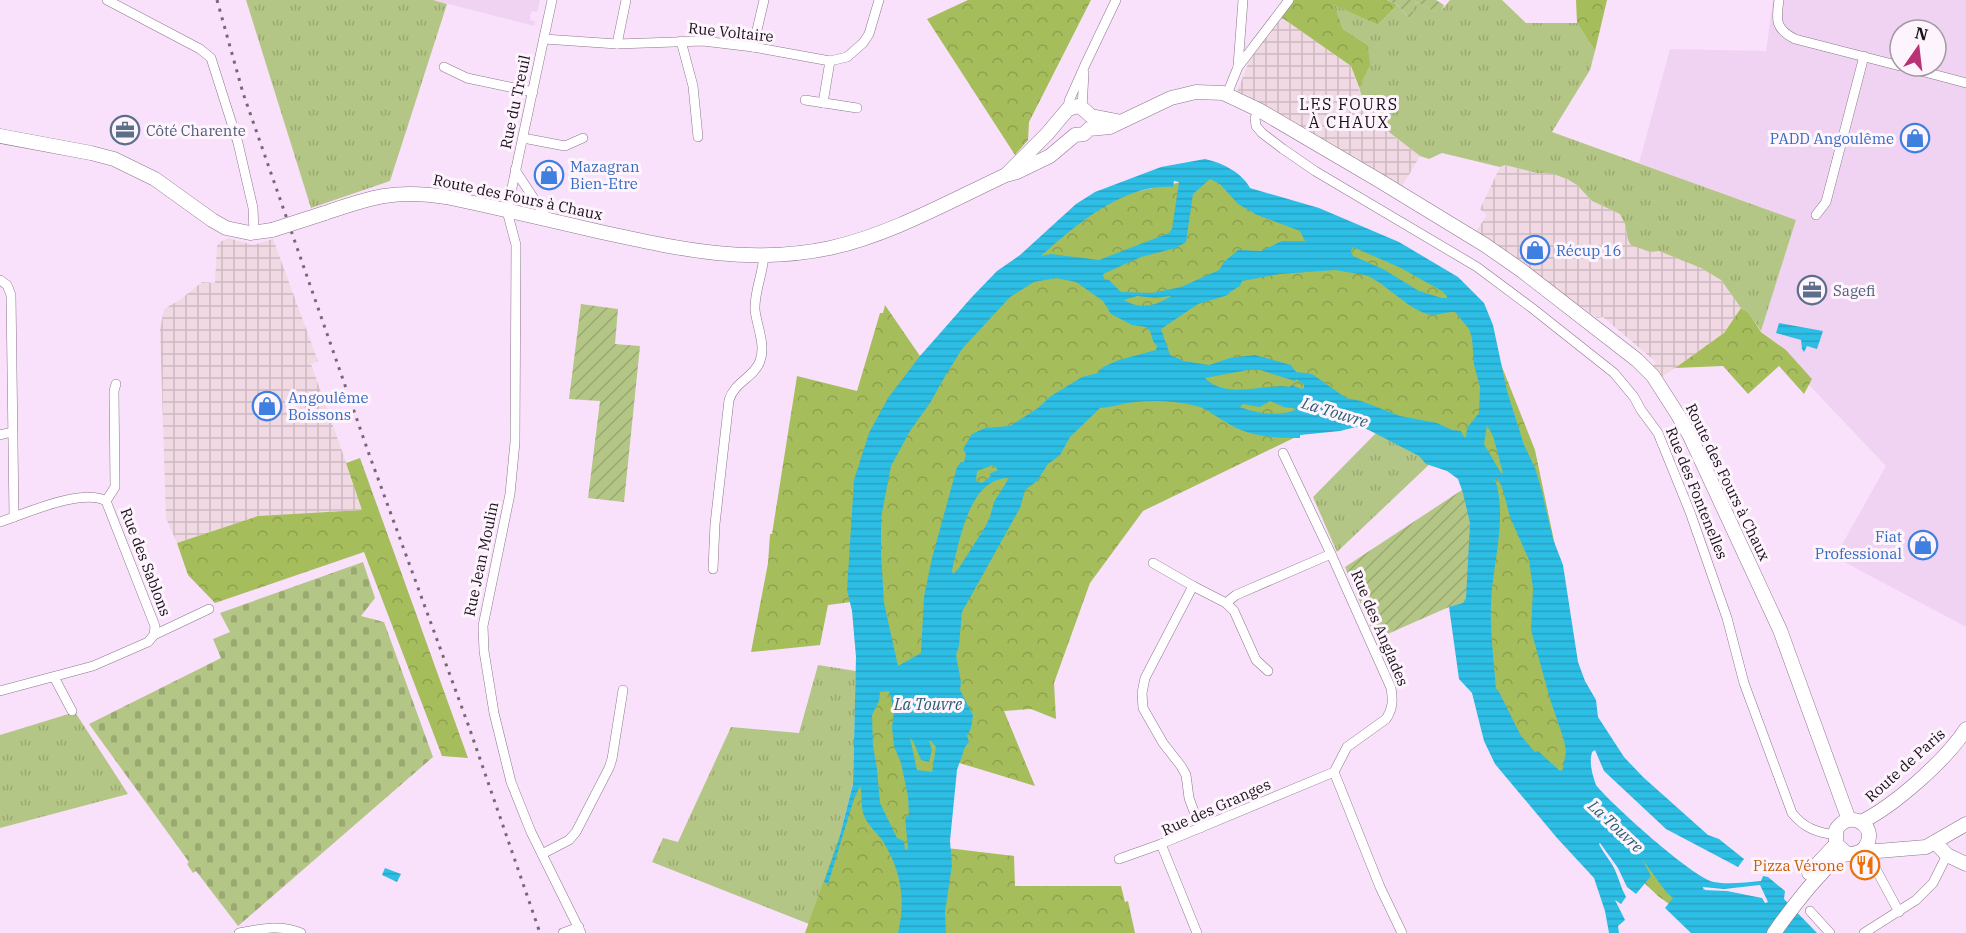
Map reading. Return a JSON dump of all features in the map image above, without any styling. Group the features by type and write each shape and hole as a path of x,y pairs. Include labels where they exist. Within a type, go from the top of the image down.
{"street":[{"path":"107,0 200,49 211,58 238,143 252,208 254,233"},
{"name":"Rue du Treuil","path":"507,211 552,0"},
{"path":"617,44 626,0"},
{"path":"753,47 764,0"},
{"path":"823,103 830,61 847,57 863,43 869,34 879,0"},
{"path":"1079,115 1069,101 1116,0"},
{"path":"1238,67 1242,0"},
{"path":"1227,94 1238,67 1289,0"},
{"path":"1779,0 1777,21 1785,34 1795,39 1888,62"},
{"name":"Rue Voltaire","path":"544,39 617,44 702,41 753,47 830,61"},
{"path":"681,41 693,86 698,137"},
{"path":"1816,215 1826,202 1864,56"},
{"path":"1079,115 1085,65"},
{"path":"444,67 467,78 533,92"},
{"path":"1948,78 1966,82"},
{"name":"Route des Fours à Chaux","path":"1006,175 1079,115 1119,122 1187,93 1204,91 1227,94 1259,110 1485,245 1621,347 1653,376 1690,436 1766,600 1855,821"},
{"path":"805,100 856,108"},
{"name":"Rue des Fontenelles","path":"1259,110 1255,118 1256,126 1262,133 1315,171 1477,267 1599,360 1614,373 1634,397 1658,433 1690,512 1727,618 1744,683 1792,813 1800,823 1808,828 1835,839"},
{"path":"1076,135 1067,129 1063,121 1079,115"},
{"name":"Route des Fours à Chaux","path":"0,136 114,159 155,179 220,225 233,230 254,233 272,230 375,196 406,193 446,197 693,251 764,255 812,251 860,239 1017,172 1050,156 1076,135 1084,134 1079,115"},
{"path":"523,138 565,146 584,138"},
{"path":"515,170 548,220"},
{"name":"Rue Jean Moulin","path":"507,211 516,244 515,442 510,494 483,634 494,713 517,798 580,930"},
{"path":"713,569 715,524 729,400 735,386 760,362 762,353 755,308 764,255"},
{"path":"0,280 7,285 11,295 14,517"},
{"path":"106,501 115,487 114,391 116,384"},
{"path":"0,435 12,432"},
{"name":"Rue des Anglades","path":"1283,453 1331,554 1393,698 1386,719 1347,747 1334,772"},
{"name":"Rue des Sablons","path":"0,522 60,501 97,498 106,501 155,626 154,635 148,642 93,666 0,691"},
{"path":"1226,603 1236,595 1331,554"},
{"path":"1153,563 1226,603 1234,611 1256,660 1268,671"},
{"path":"1193,586 1145,678 1142,693 1143,708 1148,719 1186,775 1189,798 1200,828"},
{"path":"154,635 209,609"},
{"path":"54,677 72,711"},
{"path":"542,854 569,840 576,832 609,768 623,690"},
{"name":"Route de Paris","path":"1855,821 1886,807 1946,754 1966,729"},
{"name":"Route de Paris","path":"1869,834 1966,743"},
{"path":"1334,772 1380,887 1402,933"},
{"name":"Rue des Granges","path":"1197,933 1161,844 1334,772"},
{"path":"1764,933 1795,896 1835,839 1841,823 1855,821 1868,829 1867,850 1899,912"},
{"path":"1774,933 1795,896 1834,859 1846,853 1867,850 1926,846 1966,824"},
{"path":"1835,839 1846,853"},
{"path":"1935,842 1947,855 1966,864"},
{"path":"1119,859 1161,844"},
{"path":"1864,933 1879,929 1916,900 1933,883 1947,855"},
{"path":"1810,911 1830,933"},
{"path":"240,933 271,927 284,927 301,933"},
{"path":"563,933 580,930"}],"shaded area":[{"path":"433,0 540,0 537,12 532,11 530,16 530,20 535,21 534,26"},
{"path":"1773,0 1966,0 1966,627 1835,557 1886,466 1809,385 1812,379 1786,350 1761,331 1796,220 1639,163 1670,49 1766,51"},
{"path":"1281,17 1351,66 1363,101 1386,118 1381,127 1420,156 1401,188 1237,92 1253,51"},
{"path":"1505,165 1567,179 1577,185 1592,201 1620,214 1625,224 1628,240 1649,252 1659,251 1701,268 1721,280 1741,308 1724,333 1662,377 1653,366 1656,362 1603,317 1597,318 1475,233 1487,215 1480,209 1500,167"},
{"path":"228,238 253,245 273,239 318,361 311,364 363,510 258,516 177,543 166,518 160,330 164,309 202,282 215,283 217,246"}],"green space":[{"path":"246,0 433,0 447,4 390,181 311,208"},
{"path":"968,0 1091,0 1029,122 1028,140 1015,155 927,19"},
{"path":"1294,0 1387,0 1397,5 1378,25 1334,5 1343,29 1368,45 1370,65 1359,87 1351,66 1281,17"},
{"path":"1387,0 1436,0 1444,5 1440,14 1416,2 1411,20 1397,5"},
{"path":"1450,0 1502,0 1526,23 1577,23 1595,51 1590,70 1552,132 1796,220 1761,331 1721,280 1701,268 1659,251 1650,252 1631,245 1620,214 1592,201 1577,185 1567,179 1553,174 1537,173 1505,165 1500,167 1442,153 1429,159 1420,156 1381,126 1386,118 1363,101 1359,87 1369,65 1368,45 1343,29 1333,4 1378,25 1397,5 1410,19 1416,2 1439,13"},
{"path":"1576,0 1607,0 1595,51 1577,23"},
{"path":"1213,175 1347,228 1479,309 1535,450 1566,598 1586,747 1589,787 1751,933 1709,933 1658,896 1497,744 1471,484 1435,459 1357,425 1300,435 1143,511 1090,583 1054,683 1056,719 1031,709 1004,711 1035,786 956,762 947,848 1014,856 1015,886 1121,886 1125,902 1128,901 1135,933 805,933 860,779 859,601 828,605 820,645 751,652 768,563 770,534 772,534 797,376 857,391 880,313 883,313 885,305 920,356 1072,219 1112,197"},
{"path":"581,304 618,309 615,344 640,346 624,502 588,498 600,401 569,399"},
{"path":"1741,308 1749,313 1761,332 1786,350 1812,379 1804,394 1779,366 1748,394 1723,366 1675,368 1724,333"},
{"path":"1376,433 1435,459 1337,552 1313,497"},
{"path":"360,458 468,758 442,756 364,552 215,603 188,575 177,543 258,516 362,510 346,463"},
{"path":"1471,484 1479,603 1449,607 1376,639 1345,567"},
{"path":"363,562 375,598 361,616 384,622 433,757 238,926 196,871 193,873 187,864 189,862 89,724 221,658 213,639 230,632 220,613"},
{"path":"818,665 856,671 853,784 839,839 809,924 652,862 663,838 678,842 731,727 799,733"},
{"path":"75,712 128,794 0,828 0,735"}],"water":[{"name":"La Touvre","path":"1205,159 1224,165 1242,177 1250,188 1319,208 1399,242 1458,277 1484,303 1493,325 1507,391 1524,445 1535,468 1553,539 1563,565 1578,662 1585,681 1596,700 1598,717 1624,757 1643,777 1708,835 1719,839 1744,859 1738,867 1666,829 1604,771 1595,750 1592,752 1591,765 1596,785 1618,808 1671,855 1704,877 1714,882 1732,883 1761,881 1763,876 1768,877 1785,891 1784,899 1817,933 1691,933 1665,908 1673,898 1642,859 1651,876 1636,894 1627,887 1618,868 1600,843 1615,870 1626,897 1621,904 1615,900 1625,920 1618,926 1619,933 1609,933 1605,911 1594,878 1495,764 1484,741 1472,693 1459,679 1449,607 1463,603 1466,598 1470,523 1458,479 1447,471 1426,464 1419,456 1365,428 1356,427 1300,435 1300,438 1270,437 1242,430 1197,406 1164,401 1136,402 1100,408 1070,437 1060,455 1048,464 1037,481 1025,490 1020,508 962,612 956,655 961,682 960,690 973,715 967,736 969,742 957,770 950,841 952,865 945,912 946,933 898,933 902,909 898,873 882,840 865,818 860,786 828,884 824,882 839,839 853,784 856,657 852,611 847,590 854,480 869,433 888,398 920,356 997,271 1020,255 1076,204 1095,192 1161,167","holes":["1210,179 1220,184 1238,204 1257,215 1300,231 1305,241 1282,241 1261,251 1238,250 1224,262 1219,270 1181,287 1152,293 1121,292 1109,280 1104,279 1103,274 1141,257 1176,248 1186,242 1193,194","1174,181 1179,182 1172,229 1169,233 1099,260 1051,254 1041,256 1101,209 1118,199 1154,188 1173,187","1353,247 1401,268 1442,291 1447,298 1419,291 1383,269 1353,256 1351,251","1336,270 1368,276 1419,311 1427,314 1455,312 1469,329 1480,387 1479,413 1467,428 1466,437 1461,431 1452,430 1437,423 1400,416 1361,401 1346,398 1312,374 1296,372 1291,365 1255,355 1230,358 1209,365 1184,361 1170,355 1161,329 1198,304 1228,295 1240,286 1242,281 1280,274","1056,278 1076,282 1103,301 1111,314 1132,325 1146,327 1157,346 1156,350 1119,360 1103,367 1098,373 1082,377 1010,426 985,428 972,434 963,449 966,454 964,462 957,467 932,558 924,597 921,653 898,666 884,603 881,554 881,518 891,466 910,431 930,403 962,349 1010,297 1034,282","1137,296 1155,298 1171,296 1148,306 1136,305 1124,300","1260,370 1295,381 1296,379 1304,385 1302,389 1291,385 1290,387 1246,389 1223,388 1205,378","1270,401 1284,407 1298,409 1269,414 1240,407 1243,404 1260,407","1487,425 1493,436 1503,473 1484,444","993,465 998,470 989,474 991,476 982,483 976,481 977,471","1009,478 994,502 985,527 953,574 952,570 963,528 975,499 984,488 995,481","1497,478 1502,487 1510,517 1529,560 1533,589 1531,630 1566,751 1563,769 1560,771 1538,751 1535,752 1521,736 1496,689 1491,605 1500,510 1495,479","889,691 894,710 892,728 894,746 901,763 908,796 909,816 905,817 908,849 905,850 904,841 897,838 880,803 873,746 872,715 879,701 880,692","910,738 921,760 929,762 932,750 929,741 936,747 932,772 917,770","1760,885 1768,902 1765,903 1762,898 1727,891 1703,890 1703,887 1724,889"]},
{"path":"1779,323 1823,331 1817,349 1807,346 1804,352 1801,340 1776,333"},
{"path":"385,868 401,874 397,882 382,875"}],"railway":[{"path":"217,0 243,93 540,933"}],"place":[{"name":"Côté Charente","path":"125,130"},
{"name":"PADD Angoulême","path":"1915,138"},
{"name":"Mazagran Bien-Etre","path":"549,175"},
{"name":"Récup 16","path":"1535,250"},
{"name":"Sagefi","path":"1812,290"},
{"name":"Angoulême Boissons","path":"267,406"},
{"name":"Fiat Professional","path":"1923,545"},
{"name":"Pizza Vérone","path":"1865,865"}],"district":[{"name":"LES FOURS À CHAUX","path":"1349,113"}]}
